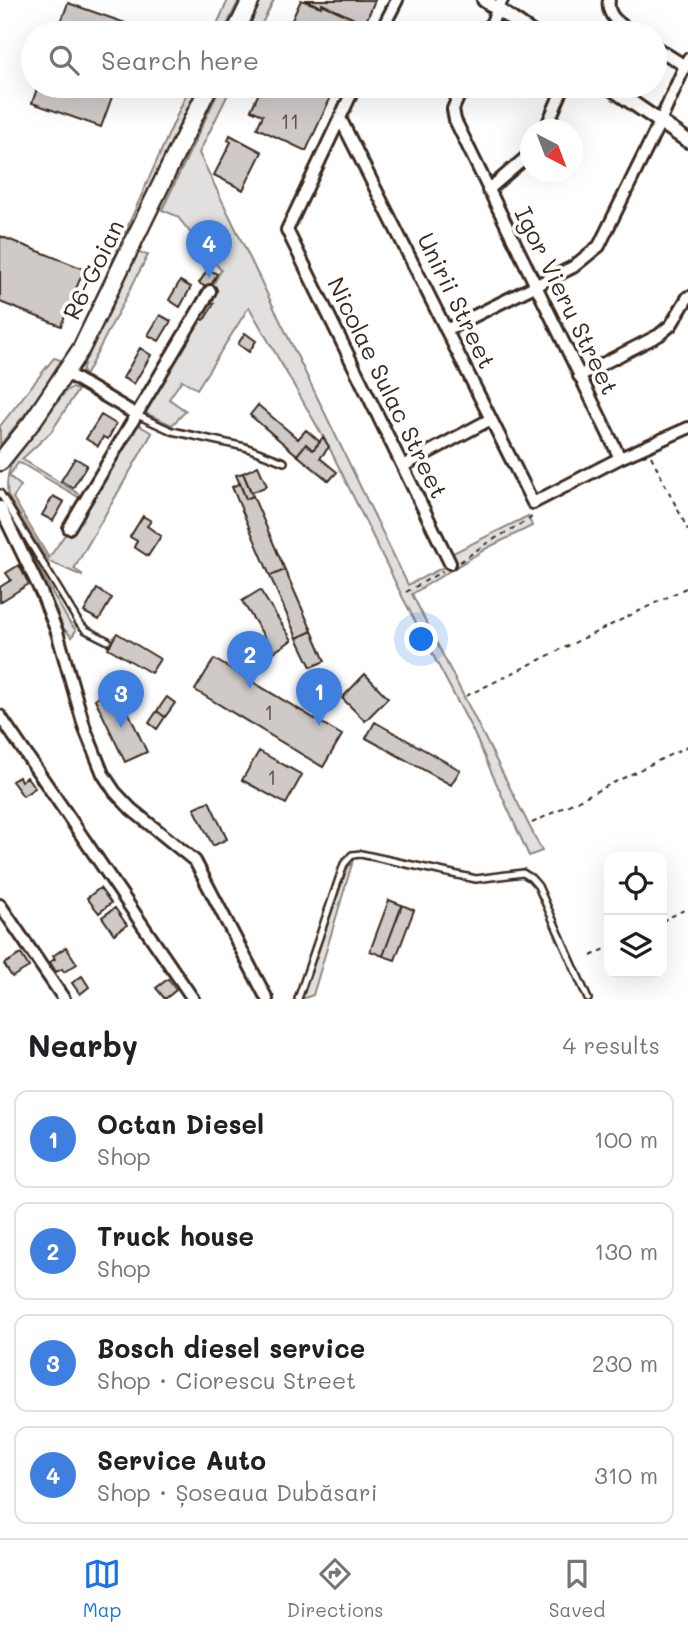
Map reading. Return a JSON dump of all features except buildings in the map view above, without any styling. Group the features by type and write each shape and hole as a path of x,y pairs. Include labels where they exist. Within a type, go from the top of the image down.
{"main road":[{"path":"241,21 251,0"},
{"name":"R6-Goian","path":"0,462 33,422 66,373 107,296 203,98"}],"street":[{"path":"386,21 397,0"},
{"path":"484,0 500,5 518,21"},
{"path":"609,0 608,9 617,21"},
{"path":"493,21 500,5"},
{"path":"446,330 573,267 599,246 687,63 667,53"},
{"path":"340,118 349,98"},
{"name":"Igor Vieru Street","path":"458,98 453,114 620,457"},
{"path":"550,119 559,98"},
{"path":"625,98 688,141"},
{"name":"Nicolae Sulac Street","path":"340,118 287,230 453,564"},
{"name":"Unirii Street","path":"340,118 533,503"},
{"path":"488,190 520,163"},
{"path":"69,528 210,291"},
{"path":"579,376 659,335 671,325 688,297"},
{"path":"66,373 137,415"},
{"path":"403,466 491,419"},
{"path":"533,503 620,457 688,428"},
{"path":"0,507 47,607 85,729 103,774 131,809 195,861 267,999"},
{"path":"0,716 193,999"},
{"path":"0,905 64,999"}],"lane":[{"path":"137,415 172,431 245,447 284,462"},
{"path":"0,493 79,623 86,630 108,641"},
{"path":"298,999 344,864 352,855 361,854 476,879 523,873 531,878 538,887 588,999"}],"path":[{"path":"646,446 688,530"},
{"path":"406,592 531,518 529,510 533,503"},
{"path":"466,696 688,587"},
{"path":"532,823 688,746"},
{"path":"667,918 688,908"},
{"path":"591,956 604,950"}],"shaded area":[{"path":"228,0 239,0 229,21 218,21"},
{"path":"261,0 274,0 263,21 251,21"},
{"path":"185,98 192,98 110,276 107,273"},
{"path":"215,98 226,98 199,153 408,585 454,562 451,554 528,516 532,526 489,547 412,594 542,851 529,856 473,731 403,598 329,447 249,307 197,389 182,380 169,399 186,411 172,425 143,412 221,270 177,216 162,210"},
{"path":"138,253 148,255 85,376 82,371 85,360"},
{"path":"54,358 61,360 40,395 0,445 0,426"},
{"path":"71,388 78,390 51,432 22,459 82,496 80,498 22,464 18,463 9,476 21,486 13,498 49,558 68,530 73,532 135,423 152,433 74,569 82,576 48,561 7,491 8,478 13,461"},
{"path":"7,512 76,630 72,637 59,624"},
{"path":"352,864 313,995 302,999 347,867"}],"place":[{"name":"Service Auto","path":"209,278"},
{"name":"Truck house","path":"250,689"},
{"name":"Octan Diesel","path":"319,726"},
{"name":"Bosch diesel service","path":"121,728"}]}
